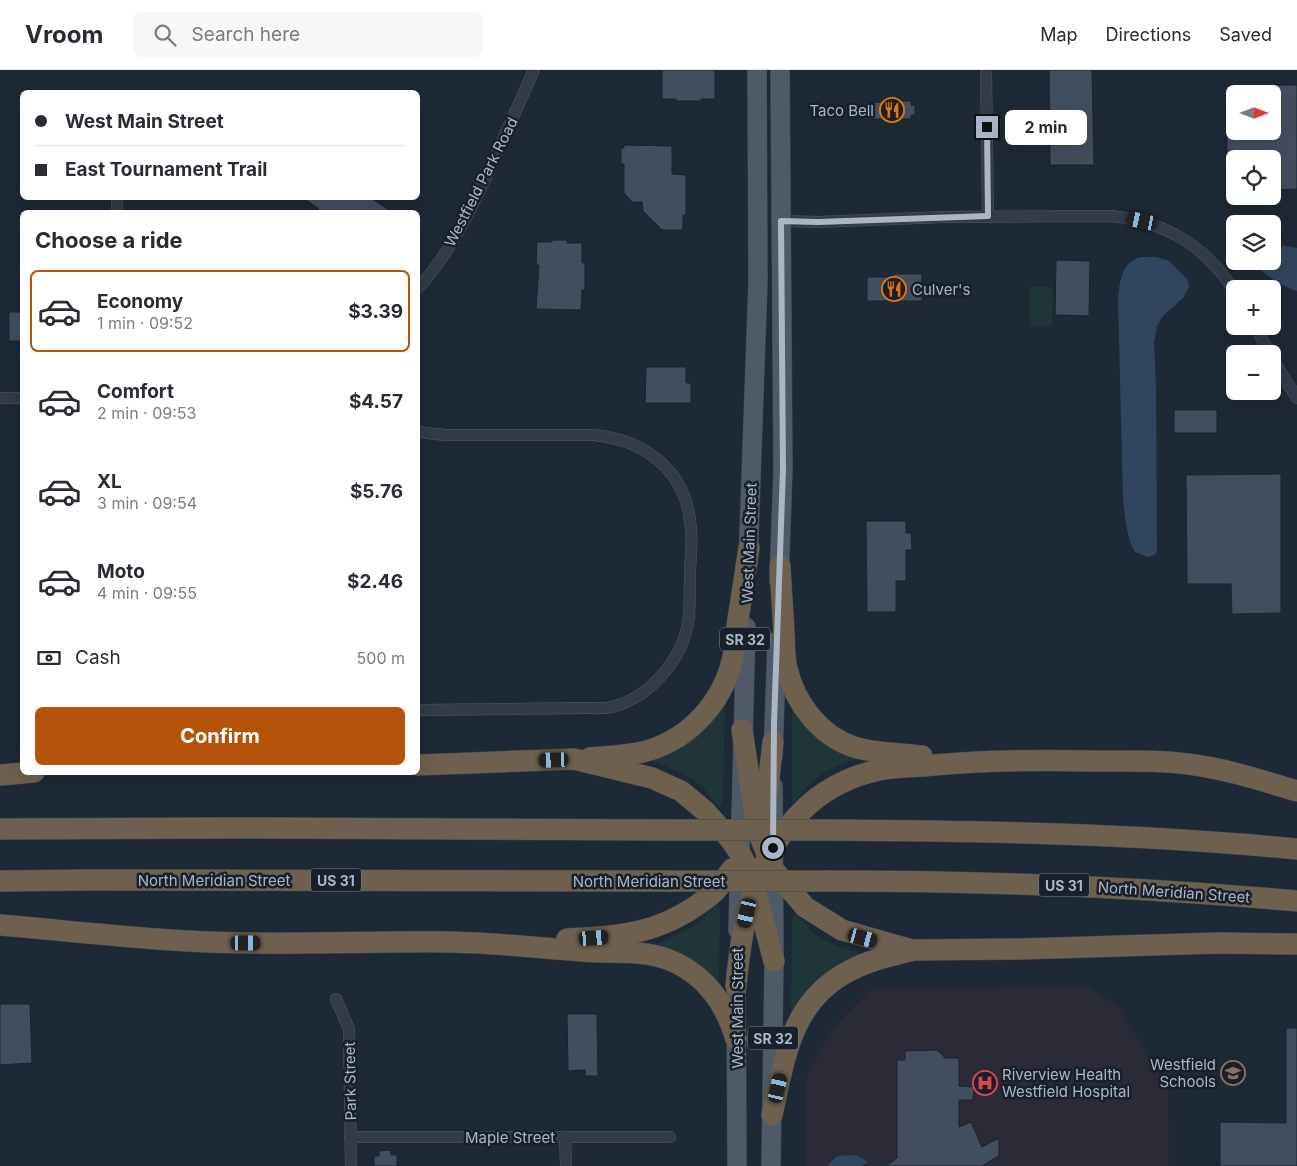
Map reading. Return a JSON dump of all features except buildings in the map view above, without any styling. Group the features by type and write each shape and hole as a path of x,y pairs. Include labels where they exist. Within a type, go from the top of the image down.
{"highway":[{"path":"420,765 574,759 637,753 676,738 700,719 716,701 728,675 735,647 749,548"},
{"path":"780,566 786,667 798,698 815,723 843,742 866,750 980,761"},
{"path":"742,730 757,828 771,858 799,900 823,920 842,930 863,938 912,950 1186,944 1297,944"},
{"path":"510,945 551,940 616,936 640,932 660,926 680,916 714,893 757,828 768,788 773,742"},
{"path":"574,759 652,778 681,791 705,811 730,839 751,875 774,961"},
{"path":"736,986 740,941 754,887 771,858 802,810 824,793 861,774 893,768 980,761 1147,761 1220,769 1297,791"},
{"path":"0,775 20,773"},
{"path":"0,829 1006,831 1095,834 1297,849"},
{"name":"North Meridian Street","path":"0,881 830,881 1030,884 1151,889 1297,901"},
{"path":"0,925 203,942 454,942 602,953 643,954 675,962 695,974 712,991 730,1019 736,1039"},
{"path":"772,1115 793,1030 804,1011 815,998 839,977 852,969 869,962 912,950"}],"main road":[{"name":"West Main Street","path":"737,1166 736,986 742,730 758,282 757,70"},
{"name":"West Main Street","path":"771,1166 774,961 771,858 773,742 783,469 780,70"}],"street":[{"name":"Westfield Park Road","path":"420,286 459,231 510,126 534,70"},
{"path":"986,70 988,216"},
{"path":"781,221 818,222 988,216 1112,216 1142,221 1178,236 1194,246 1217,268 1226,280"},
{"path":"1281,372 1297,398"},
{"path":"0,398 20,398"},
{"path":"420,432 445,435 594,436 610,437 633,444 658,458 675,478 690,520 691,540 689,617 684,640 673,661 660,676 632,700 611,707 420,710"},
{"name":"Park Street","path":"336,999 349,1029 351,1166"},
{"name":"Maple Street","path":"350,1137 670,1137"},
{"path":"565,1137 566,1166"}],"shaded area":[{"name":"Riverview Health Westfield Hospital","path":"1088,987 1119,1007 1168,1091 1169,1166 807,1166 807,1076 830,1032 871,989"}],"green space":[{"path":"1030,287 1053,287 1052,326 1030,326"},
{"path":"725,702 723,801 720,809 702,786 678,771 649,760"},
{"path":"795,706 860,758 840,765 821,775 806,788 793,804 792,710"},
{"path":"717,901 720,908 719,973 716,979 696,962 658,944 698,924"},
{"path":"795,911 814,934 841,948 862,954 791,1015 792,921"}],"water":[{"path":"1281,245 1297,248 1297,291 1281,284 1281,280 1275,280 1260,270 1281,270"},
{"path":"1141,257 1156,257 1169,261 1188,280 1189,287 1183,298 1163,316 1157,326 1154,342 1157,550 1155,555 1148,557 1135,552 1128,533 1124,512 1118,297 1123,272 1130,263"},
{"path":"856,1155 868,1162 862,1166 827,1166 837,1156"}],"place":[{"name":"Taco Bell","path":"892,110"},
{"name":"Culver's","path":"894,289"},
{"name":"Westfield Schools","path":"1233,1073"},
{"name":"Riverview Health Westfield Hospital","path":"985,1083"}],"route":[{"path":"773,848 774,724 783,469 781,221 818,222 988,216 987,127"}]}
